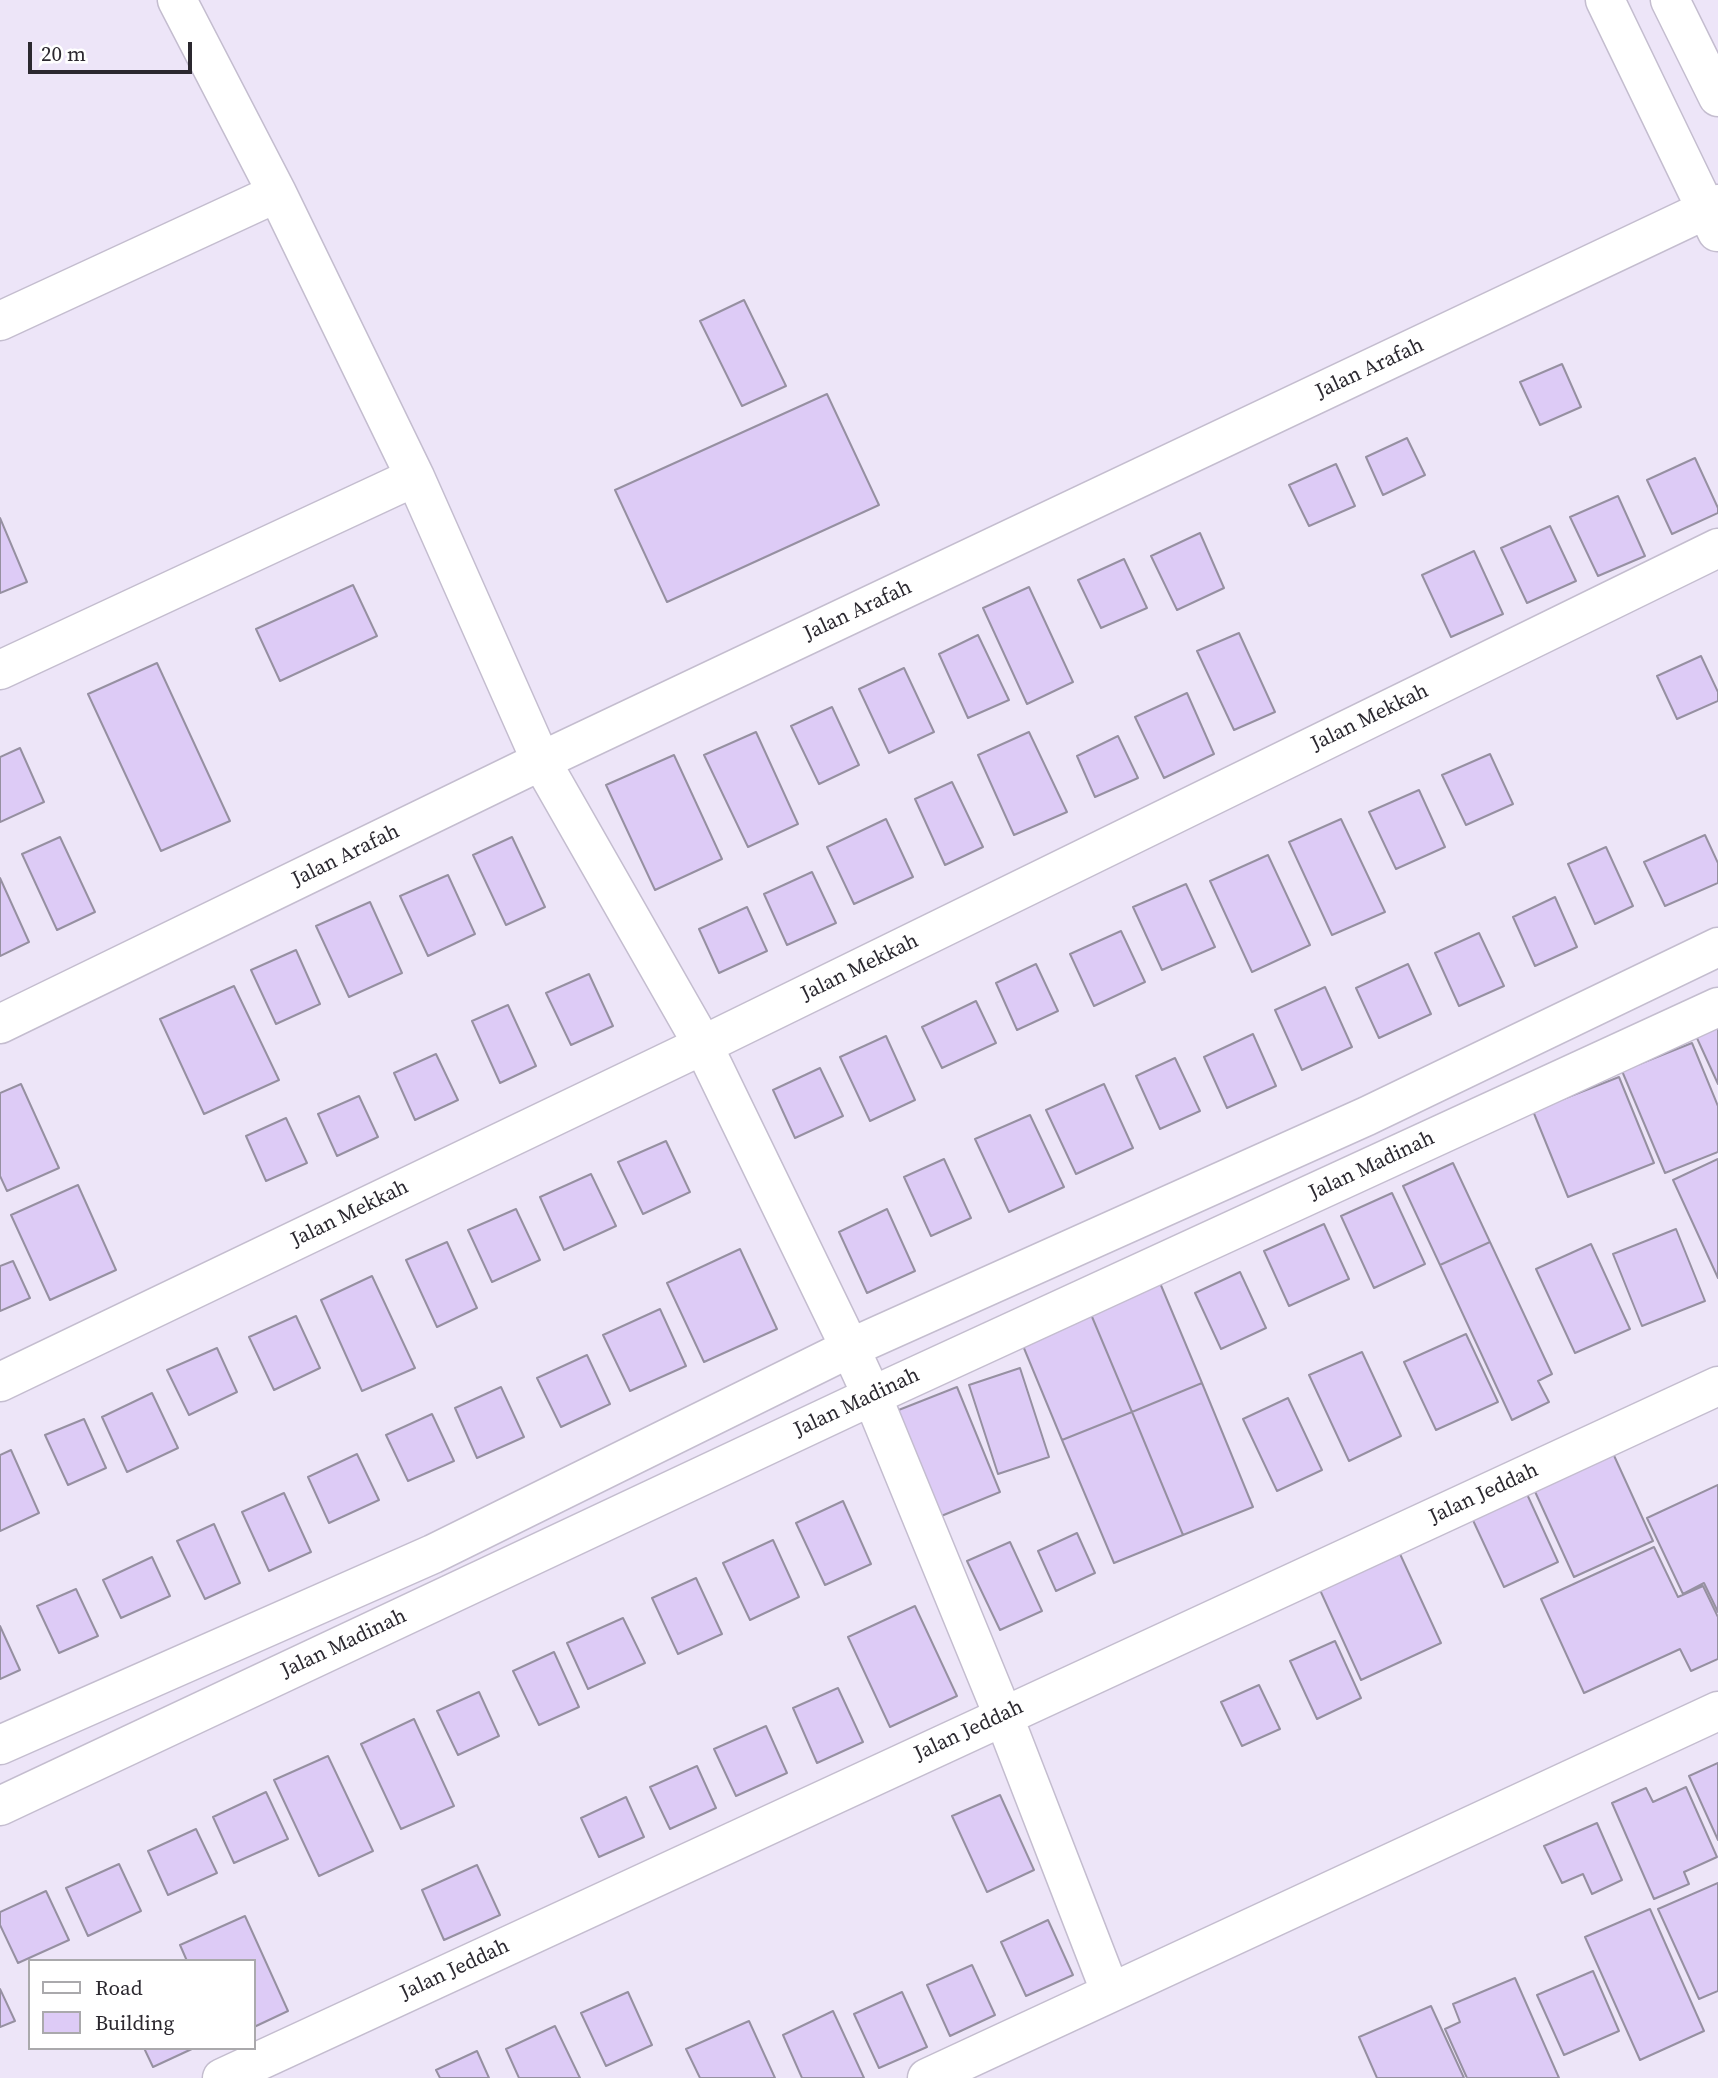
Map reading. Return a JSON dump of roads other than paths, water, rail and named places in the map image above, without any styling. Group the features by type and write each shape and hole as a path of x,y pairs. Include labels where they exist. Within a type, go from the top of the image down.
{"street":[{"path":"177,0 277,192 415,477 541,761 703,1045 850,1348 1003,1715 1110,1991"},
{"path":"1605,0 1714,216"},
{"path":"1670,0 1718,97"},
{"path":"0,321 277,192"},
{"name":"Jalan Arafah","path":"0,1024 541,761 1714,216"},
{"path":"0,670 415,477"},
{"name":"Jalan Mekkah","path":"0,1382 703,1045 1718,548"},
{"path":"0,1745 433,1554 850,1348 1367,1116 1718,947"},
{"name":"Jalan Madinah","path":"0,1806 872,1396 1718,1007"},
{"name":"Jalan Jeddah","path":"222,2078 1718,1386"},
{"path":"927,2078 1718,1711"}]}
